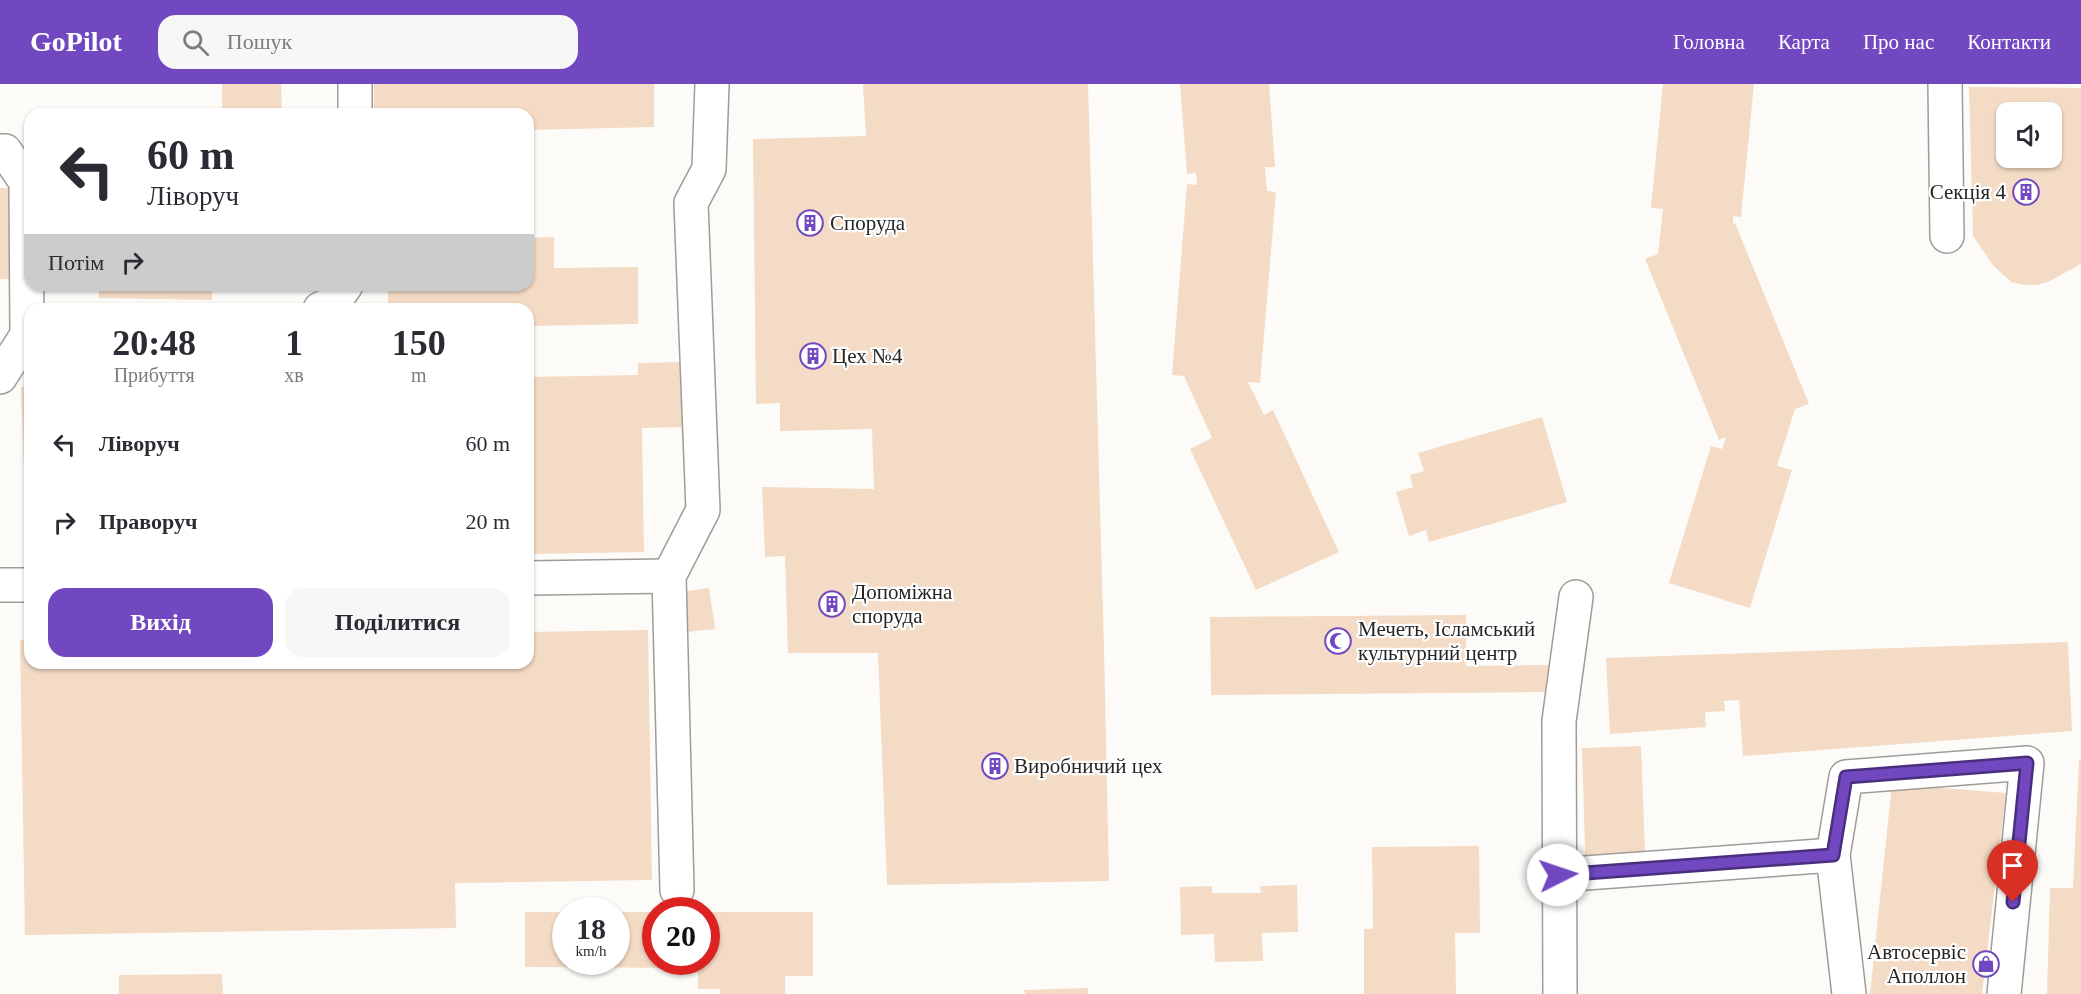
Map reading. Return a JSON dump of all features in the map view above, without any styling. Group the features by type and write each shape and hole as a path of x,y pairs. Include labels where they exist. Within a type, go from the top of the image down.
{"street":[{"path":"355,84 355,108"},
{"path":"677,890 669,576 703,510 691,203 709,169 712,84"},
{"path":"1945,84 1947,236"},
{"path":"0,151 4,151 24,179"},
{"path":"332,303 342,291"},
{"path":"0,377 24,342"},
{"path":"534,578 669,576"},
{"path":"0,585 24,585"},
{"path":"1560,994 1558,875 1560,721 1576,597"},
{"path":"1849,994 1833,855 1846,777 2027,763 2004,994"},
{"path":"1558,875 1833,855"}],"building":[{"path":"222,84 281,84 282,108 222,108"},
{"path":"374,84 654,84 654,127 534,130 534,108 374,108"},
{"path":"863,84 1088,84 1109,881 887,885 878,653 788,653 785,556 765,557 762,487 874,489 872,429 780,431 780,403 756,404 753,139 866,136"},
{"path":"1180,84 1269,84 1275,167 1265,167 1267,191 1276,192 1260,383 1248,382 1264,415 1273,410 1339,552 1256,590 1190,449 1212,438 1184,376 1172,375 1187,184 1197,185 1196,173 1187,174"},
{"path":"1663,84 1754,84 1741,217 1733,216 1733,224 1735,223 1809,404 1795,409 1777,466 1792,470 1750,608 1669,583 1711,446 1722,449 1726,437 1719,440 1645,259 1658,254 1663,209 1651,208"},
{"name":"Секція 4","path":"1969,87 2081,88 2081,264 2048,282 2037,285 2011,282 1993,265 1973,236"},
{"path":"0,188 13,188 15,279 0,279"},
{"path":"554,237 554,268 638,267 638,324 534,326 534,303 388,303 388,291 534,291 534,238"},
{"path":"99,291 212,291 212,300 99,298"},
{"path":"684,362 685,427 642,428 644,552 534,554 534,377 638,375 638,363"},
{"path":"21,387 24,387 24,469"},
{"path":"1542,417 1567,502 1429,542 1426,530 1409,536 1396,492 1413,487 1410,475 1424,471 1418,453"},
{"path":"709,588 715,629 686,632 681,592"},
{"name":"Мечеть, Ісламський культурний центр","path":"1466,615 1466,666 1551,665 1552,692 1211,695 1210,617"},
{"path":"648,630 652,880 455,883 456,928 25,935 20,640 24,640 24,669 534,669 534,632"},
{"path":"2068,642 2072,731 1743,756 1739,700 1724,701 1725,711 1705,712 1706,727 1610,734 1606,658"},
{"path":"1641,746 1646,878 1586,880 1582,748"},
{"path":"2079,759 2081,759 2081,994 2047,994 2050,888 2073,888"},
{"path":"1892,784 2006,793 1982,994 1870,994"},
{"path":"1479,846 1480,933 1455,933 1456,994 1364,994 1364,929 1373,929 1372,847"},
{"path":"1297,885 1298,932 1262,933 1263,961 1215,962 1214,934 1181,935 1180,887 1212,886 1212,893 1261,893 1260,886"},
{"path":"525,912 552,912 552,967 525,967"},
{"path":"630,912 642,912 642,968 630,968"},
{"path":"720,912 813,912 813,976 785,976 785,994 720,994 720,989 698,989 698,975 720,975"},
{"path":"222,974 223,994 119,994 119,975"},
{"path":"1088,988 1088,994 1025,994 1024,990"}],"place":[{"name":"Секція 4","path":"2026,192"},
{"name":"Споруда","path":"810,223"},
{"name":"Цех №4","path":"813,356"},
{"name":"Допоміжна споруда","path":"832,604"},
{"name":"Мечеть, Ісламський культурний центр","path":"1338,641"},
{"name":"Виробничий цех","path":"995,766"},
{"name":"Автосервіс Аполлон","path":"1986,964"}],"route":[{"path":"1558,875 1833,855 1846,777 2027,763 2013,902"}]}
